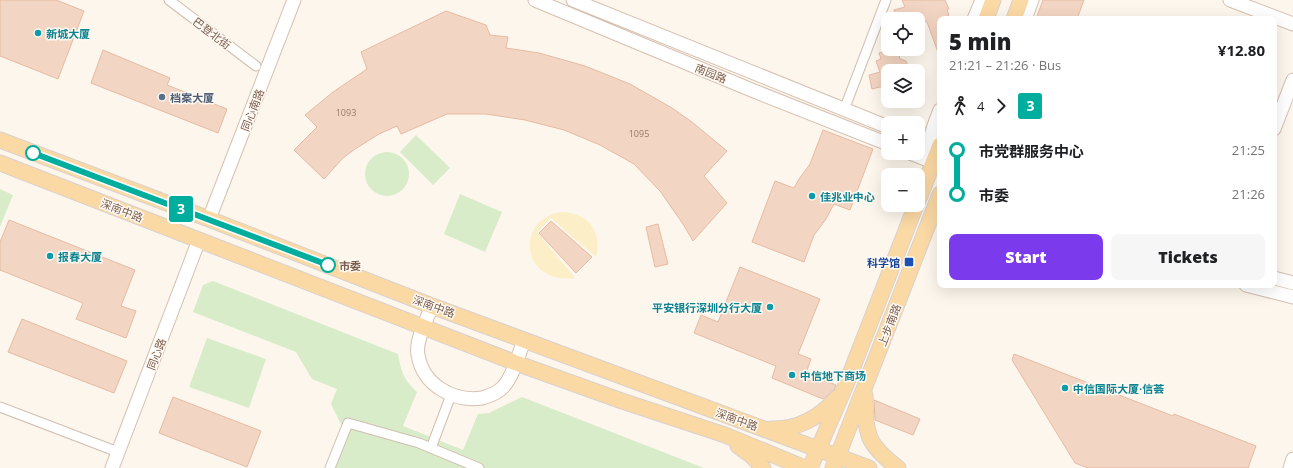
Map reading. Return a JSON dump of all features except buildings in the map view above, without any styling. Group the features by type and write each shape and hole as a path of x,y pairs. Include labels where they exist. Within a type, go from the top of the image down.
{"main road":[{"path":"987,16 993,0"},
{"path":"1015,16 1021,0"},
{"name":"深南中路","path":"0,140 210,219 432,306 819,450 835,462 868,468"},
{"path":"925,187 936,164 933,145"},
{"name":"深南中路","path":"0,163 516,363 725,436 805,468"},
{"name":"上步南路","path":"835,462 937,202"},
{"name":"上步南路","path":"810,468 845,387 913,212"},
{"path":"755,426 784,429 800,424 833,403 845,387"},
{"path":"864,390 865,419 871,442 879,452 898,468"},
{"path":"725,436 753,457 762,468"}],"street":[{"name":"巴登北街","path":"169,0 256,66"},
{"name":"同心南路","path":"210,219 294,0"},
{"name":"南园路","path":"535,0 548,3 747,88 881,141"},
{"name":"南园路","path":"573,0 881,124"},
{"path":"844,110 886,0"},
{"path":"975,16 982,0"},
{"path":"1026,16 1032,0"},
{"path":"1230,0 1272,16"},
{"path":"1277,18 1293,24"},
{"path":"1277,121 1293,80"},
{"path":"933,145 931,134 937,118"},
{"path":"925,159 936,164"},
{"name":"同心路","path":"112,468 200,240"},
{"path":"1277,279 1293,283"},
{"path":"1258,288 1293,297"},
{"path":"432,306 418,347 420,364 430,381 451,395 460,398 475,399 486,397 502,389 516,363 524,340"},
{"path":"431,448 451,395"},
{"path":"0,407 118,452"},
{"path":"330,468 348,423 419,443 479,468"},
{"path":"1290,468 1293,459"}],"green space":[{"path":"416,135 450,168 433,185 400,152"},
{"path":"387,152 399,156 405,162 409,174 405,186 399,192 387,196 375,192 369,186 365,174 369,162 375,156"},
{"path":"0,189 13,195 0,227"},
{"path":"460,194 502,212 485,252 444,234"},
{"path":"213,281 398,354 404,375 417,392 403,426 463,450 478,414 489,413 522,397 704,468 325,468 342,426 331,404 337,389 312,379 296,352 193,312 203,285"},
{"path":"207,338 266,359 249,408 189,387"}],"sand":[{"path":"560,212 578,215 585,219 595,231 597,239 598,248 596,257 551,218 537,232 575,278 557,278 544,272 535,263 530,251 530,239 535,228 545,218"}],"bus line":[{"name":"3","path":"33,153 328,265"}],"place":[{"name":"新城大厦","path":"38,33"},
{"name":"档案大厦","path":"162,97"},
{"name":"佳兆业中心","path":"812,196"},
{"name":"报春大厦","path":"50,256"},
{"name":"科学馆","path":"909,262"},
{"name":"市委","path":"328,265"},
{"name":"平安银行深圳分行大厦","path":"770,307"},
{"name":"中信地下商场","path":"792,375"},
{"name":"中信国际大厦·信荟","path":"1065,388"}]}
